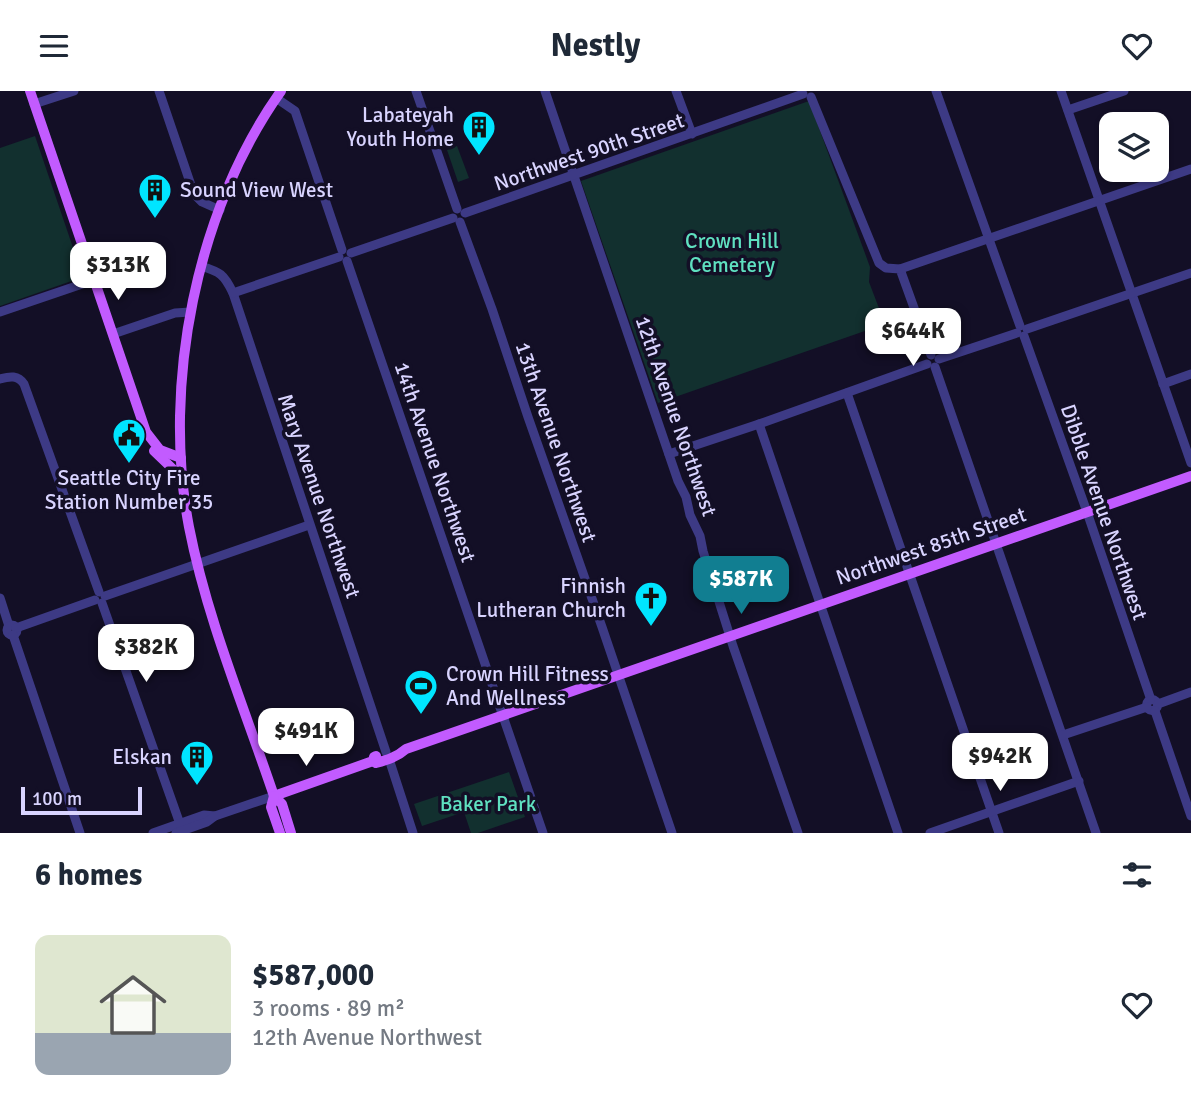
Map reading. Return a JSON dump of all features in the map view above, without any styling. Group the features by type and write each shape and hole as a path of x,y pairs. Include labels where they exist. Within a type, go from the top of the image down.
{"main road":[{"path":"30,91 153,451 177,473 183,485"},
{"path":"278,95 247,147 220,210 201,266 190,312 184,359 180,400 181,458 188,522 212,617 274,796 282,804 291,833"},
{"path":"146,432 160,450 181,458"},
{"name":"Northwest 85th Street","path":"274,796 373,761 376,763 397,748 406,749 1191,476"},
{"path":"274,796 271,807 279,833"}],"street":[{"path":"34,104 74,91"},
{"path":"159,91 194,194 202,202 220,210"},
{"name":"13th Avenue Northwest","path":"416,91 672,833"},
{"name":"12th Avenue Northwest","path":"545,91 678,481 700,536 798,833"},
{"path":"676,91 692,134"},
{"name":"Dibble Avenue Northwest","path":"936,91 1087,512 1191,816"},
{"path":"1061,91 1191,463"},
{"path":"1068,110 1124,91"},
{"path":"807,93 879,263 886,268 900,269 1191,169"},
{"name":"Northwest 90th Street","path":"233,293 807,93"},
{"name":"14th Avenue Northwest","path":"278,95 295,111 543,833"},
{"name":"Mary Avenue Northwest","path":"201,266 224,275 233,293 414,833"},
{"path":"900,269 1096,833"},
{"path":"669,454 1191,273"},
{"path":"0,312 94,280"},
{"path":"113,334 175,313 190,312"},
{"path":"1163,384 1191,374"},
{"path":"4,378 19,379 24,384 180,830"},
{"path":"847,393 999,833"},
{"path":"759,424 898,833"},
{"path":"9,631 309,524"},
{"path":"0,598 9,631 80,833"},
{"path":"1063,735 1191,692"},
{"path":"930,833 1079,782"},
{"name":"Northwest 85th Street","path":"153,833 180,830 207,822 215,816 274,796"}],"green space":[{"name":"Crown Hill Cemetery","path":"809,101 870,267 869,282 885,324 658,403 581,181"},
{"path":"35,136 83,277 0,306 0,148"},
{"path":"457,146 469,178 458,182 447,150"},
{"name":"Baker Park","path":"509,772 525,817 478,833 471,833 464,812 422,826 414,804"}],"place":[{"name":"Labateyah Youth Home","path":"479,157"},
{"name":"Sound View West","path":"155,220"},
{"name":"Seattle City Fire Station Number 35","path":"129,465"},
{"name":"Finnish Lutheran Church","path":"651,628"},
{"name":"Crown Hill Fitness And Wellness","path":"421,716"},
{"name":"Elskan","path":"197,787"}]}
